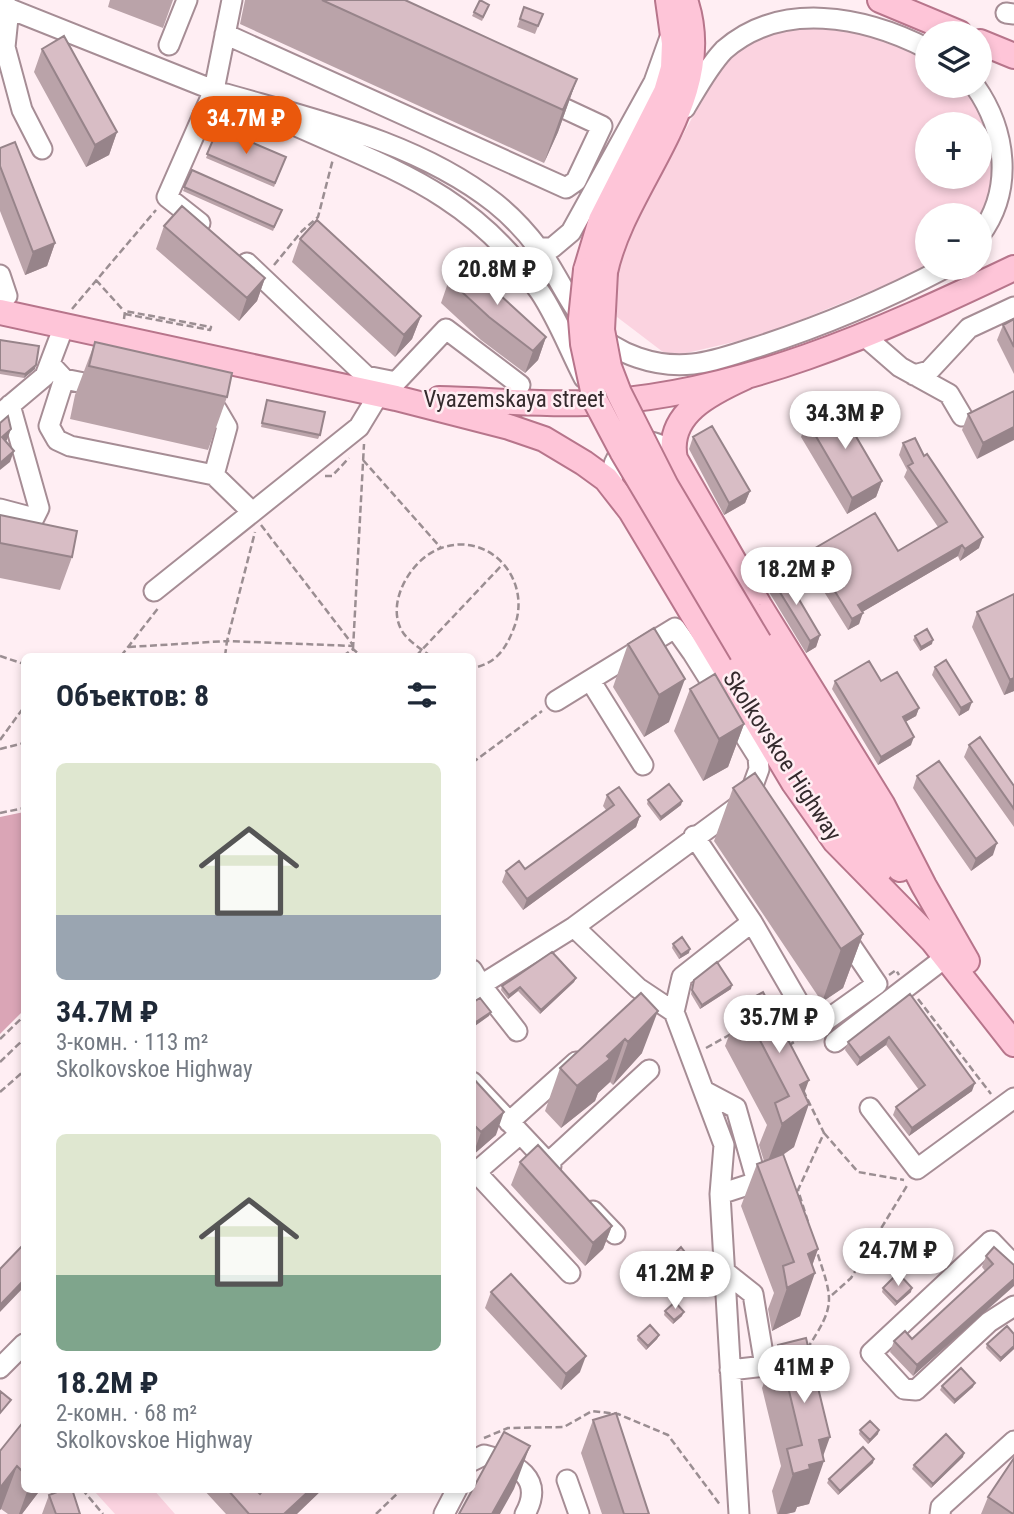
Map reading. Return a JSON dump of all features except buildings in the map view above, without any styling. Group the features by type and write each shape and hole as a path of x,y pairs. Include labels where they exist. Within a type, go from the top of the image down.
{"main road":[{"path":"685,0 689,12 691,46 687,80 675,124 595,271 603,338 619,393 836,809 949,953"},
{"path":"880,0 930,21"},
{"path":"671,12 673,68 666,92 601,220 595,271 582,332 595,400 622,451 901,871 949,953"},
{"path":"992,47 1014,56"},
{"name":"Vyazemskaya street","path":"388,396 588,403 658,395 745,377 862,334 1014,268"},
{"name":"Vyazemskaya street","path":"4,304 388,396 544,439 611,485"},
{"path":"745,377 709,394 690,409 680,424 674,441 675,459 759,605 882,804 924,886 949,953"},
{"name":"Skolkovskoe Highway","path":"611,485 701,647 835,841 1014,1021"},
{"name":"Skolkovskoe Highway","path":"949,953 1014,1044"}],"street":[{"path":"169,45 187,0"},
{"path":"213,233 167,197 220,92 225,34 232,0"},
{"path":"42,149 22,110 2,52 4,6 220,92 439,194 488,231 540,292 595,400"},
{"path":"539,248 560,243 571,232 591,197 654,82 671,12"},
{"path":"675,124 723,51 750,30 784,16 812,12 850,17 915,42"},
{"path":"225,34 566,188 576,181 602,126 528,92"},
{"path":"220,92 330,124 440,167 496,204 539,248 575,310 592,330 608,343 635,356 664,364 693,364 810,330 919,280"},
{"path":"981,98 996,125 1003,168 992,214"},
{"path":"576,181 591,197"},
{"path":"233,251 264,277 366,376 397,382 446,329 520,385"},
{"path":"0,275 4,304"},
{"path":"914,375 929,371 969,328 1014,307"},
{"path":"67,318 49,426 57,440 70,446 214,475 251,511"},
{"path":"862,334 900,367 949,394 962,416"},
{"path":"0,509 34,518 39,508 5,410 45,376 57,372 118,390"},
{"path":"154,592 251,511 359,427 365,416 388,396"},
{"path":"185,403 217,410 225,418 227,427 214,475"},
{"path":"611,485 612,467 617,457 630,444 653,441 668,449 675,459"},
{"path":"476,981 573,927 748,799 759,769 758,757 701,647 675,628 556,701"},
{"path":"590,680 643,765"},
{"path":"748,799 763,820"},
{"path":"694,836 752,922 814,1029 877,984 832,918"},
{"path":"739,1514 720,1194 724,1145 674,1012 682,976 752,922"},
{"path":"573,927 638,988 674,1012"},
{"path":"835,1042 949,953"},
{"path":"476,983 517,1031"},
{"path":"476,1168 592,1048"},
{"path":"548,1163 649,1070"},
{"path":"476,1086 615,1234"},
{"path":"704,1091 736,1108 757,1182 720,1194"},
{"path":"870,1108 917,1169 1008,1103"},
{"path":"476,1172 570,1273"},
{"path":"1014,1265 991,1241 871,1353 904,1389 916,1390 989,1322 1014,1306"},
{"path":"724,1271 753,1294 765,1366 730,1370"},
{"path":"0,1368 21,1347"},
{"path":"940,1514 941,1507 1014,1441"},
{"path":"476,1459 484,1455 498,1458 529,1478 533,1490 525,1514"},
{"path":"567,1479 579,1514"},
{"path":"444,1514 455,1493"}],"path":[{"path":"264,277 302,231 318,217 332,159 348,150"},
{"path":"67,318 167,197"},
{"path":"96,280 125,313 210,330 211,327 125,313"},
{"path":"123,322 125,313"},
{"path":"347,653 353,648 365,416"},
{"path":"363,460 441,548"},
{"path":"225,653 258,521 358,653"},
{"path":"426,653 402,631 396,608 411,570 441,548 475,547 492,553 514,576 520,599 508,644 495,660 476,667"},
{"path":"418,653 503,564"},
{"path":"130,647 227,641 353,648"},
{"path":"0,656 21,663"},
{"path":"476,760 556,701"},
{"path":"0,740 21,711"},
{"path":"0,749 21,744"},
{"path":"0,813 21,809"},
{"path":"896,970 1008,1103"},
{"path":"0,1039 21,1019"},
{"path":"783,1049 814,1029"},
{"path":"691,1057 734,1032"},
{"path":"0,1062 21,1042"},
{"path":"0,1092 21,1074"},
{"path":"801,1085 824,1133 858,1172 910,1181 851,1278 831,1295"},
{"path":"810,1230 798,1190 824,1133"},
{"path":"804,1353 824,1323 831,1295 815,1243"},
{"path":"478,1440 508,1428 564,1427 592,1411 618,1414 640,1421 673,1440 727,1514"},
{"path":"85,1493 103,1514"},
{"path":"376,1514 398,1493"}],"shaded area":[{"path":"787,21 877,34 915,52 915,98 971,98 979,112 915,112 915,189 990,189 986,203 915,203 915,272 912,274 764,335 678,355 663,352 617,317 615,284 631,231 719,68 735,50"},
{"path":"21,813 21,1013 0,1034 0,817"},
{"path":"96,1493 157,1493 175,1514 115,1514"}]}
